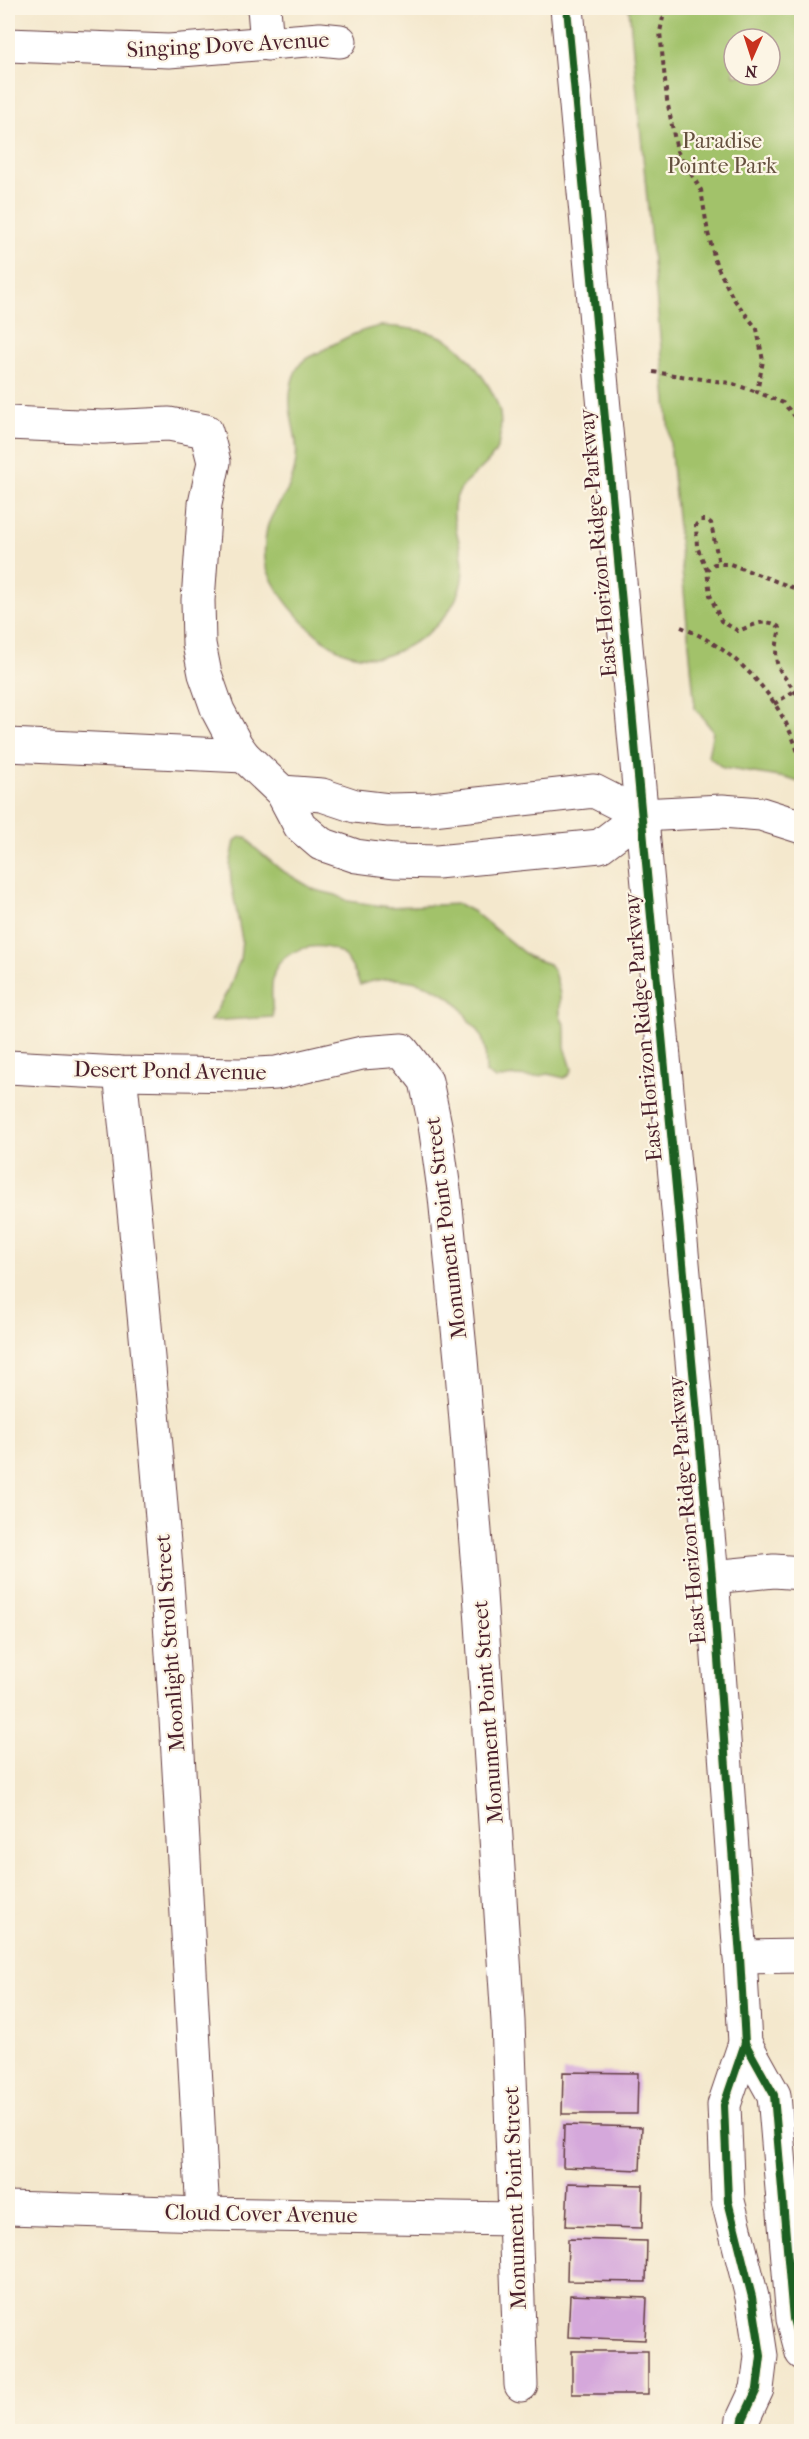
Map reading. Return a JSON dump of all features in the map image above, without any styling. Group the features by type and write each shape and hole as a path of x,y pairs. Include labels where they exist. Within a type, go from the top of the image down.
{"street":[{"path":"264,8 267,44"},
{"name":"East Horizon Ridge Parkway","path":"567,8 712,1577 740,1957 745,2043 724,2105 728,2201 752,2297 761,2356 757,2389 743,2419 741,2432"},
{"name":"Singing Dove Avenue","path":"8,45 169,51 320,39 340,40"},
{"path":"8,423 103,427 169,424 206,431 214,462 205,504 198,600 199,644 205,674 219,711 244,756 282,792 300,826 321,844 356,856 394,861 437,862 600,846 641,815"},
{"path":"8,745 244,756"},
{"path":"282,792 322,795 355,806 389,810 432,809 594,791 641,815 722,811 761,814 801,827"},
{"name":"Desert Pond Avenue","path":"8,1067 120,1073 219,1075 267,1073 362,1053 402,1050"},
{"name":"Monument Point Street","path":"402,1050 426,1081 444,1187 453,1278 478,1570 508,2021 521,2385"},
{"name":"Moonlight Stroll Street","path":"120,1073 170,1619 186,1866 203,2214"},
{"path":"712,1577 774,1571 801,1572"},
{"path":"740,1957 801,1956"},
{"name":"East Horizon Ridge Parkway","path":"745,2043 774,2095 793,2319 801,2353"},
{"name":"Cloud Cover Avenue","path":"8,2208 203,2214 516,2218"}],"path":[{"path":"665,8 660,32 667,100 677,152 701,190 716,264 733,298 757,329 763,361 757,392"},
{"path":"653,372 730,383 757,392 783,403 801,424"},
{"path":"719,564 711,523 707,520 700,520 696,525 697,547 706,570 710,596 721,621 738,631 761,622 774,623 780,628 774,654 777,667 801,702"},
{"path":"706,570 714,564 730,564 801,591"},
{"path":"681,627 702,635 745,666 774,704 798,749 801,767"},
{"path":"774,704 801,686"},
{"path":"801,778 801,788"}],"green space":[{"name":"Paradise Pointe Park","path":"629,8 801,8 801,783 786,778 723,768 708,756 713,731 695,708"},
{"path":"381,326 405,328 437,335 460,349 476,368 494,397 501,424 499,442 492,458 461,489 454,505 463,569 458,595 452,607 435,627 414,643 389,654 372,657 344,652 333,646 299,617 280,593 267,569 265,548 269,523 293,476 297,453 290,401 296,371 304,361 341,340 364,330"},
{"path":"240,837 247,837 254,847 281,870 315,890 336,895 348,901 389,907 459,904 474,912 529,957 549,964 554,971 560,994 560,1015 565,1027 565,1047 572,1069 569,1075 564,1078 548,1074 496,1079 486,1073 482,1037 461,1008 449,997 426,985 399,979 372,981 360,985 347,959 327,948 307,948 288,955 280,962 272,981 273,1017 210,1021 229,989 240,959 242,940 231,883 230,865 235,841"}],"building":[{"path":"563,2072 638,2073 637,2114 562,2114"},
{"path":"564,2125 642,2127 640,2170 563,2167"},
{"path":"568,2183 643,2185 642,2228 566,2226"},
{"path":"568,2239 647,2241 646,2282 567,2281"},
{"path":"570,2295 647,2298 645,2340 568,2337"},
{"path":"572,2351 648,2351 648,2394 572,2394"}],"cycle path":[{"path":"567,8 712,1577 740,1957 745,2043 724,2105 728,2201 752,2297 761,2356 757,2389 743,2419 741,2432"},
{"path":"745,2043 774,2095 793,2319 802,2353"}]}
